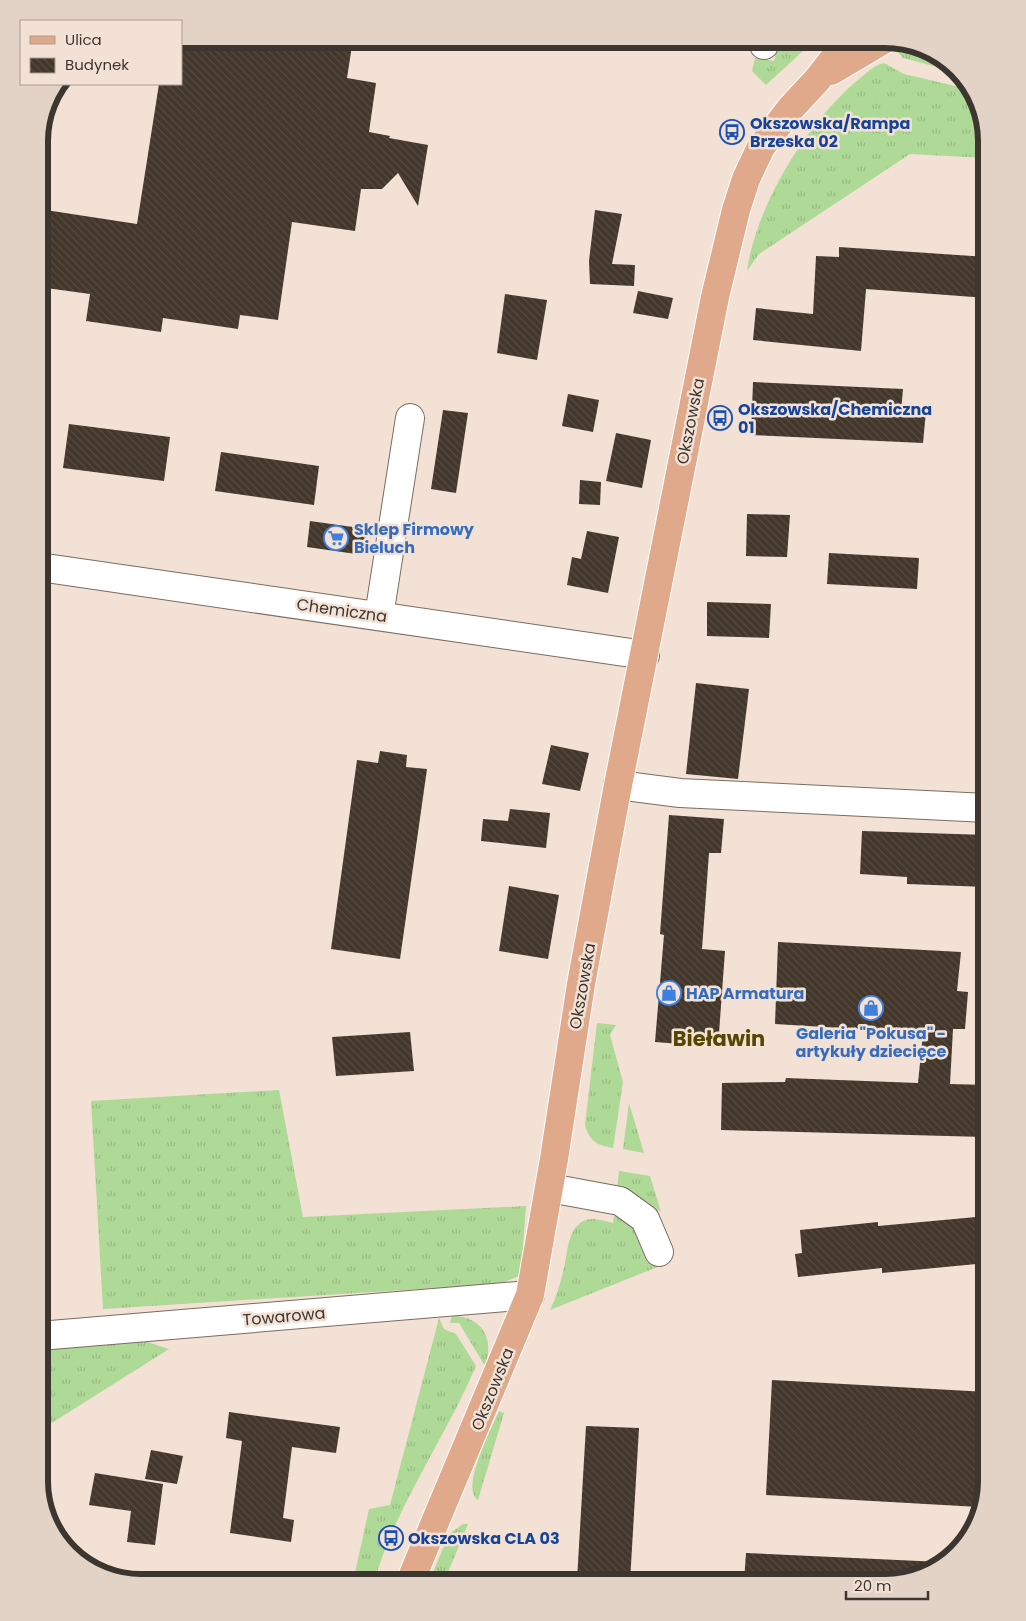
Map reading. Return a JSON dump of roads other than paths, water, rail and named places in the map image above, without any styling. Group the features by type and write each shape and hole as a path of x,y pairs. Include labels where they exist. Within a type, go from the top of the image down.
{"main road":[{"name":"Okszowska","path":"414,1573 530,1295 550,1188 581,984 618,785 713,306 736,210 746,179 762,148 791,108 817,80 842,48"},
{"name":"Okszowska","path":"817,80 871,48"}],"street":[{"path":"379,616 410,418"},
{"name":"Chemiczna","path":"48,568 645,655"},
{"path":"618,785 680,793 978,808"},
{"path":"550,1188 620,1201 645,1219 659,1252"},
{"name":"Towarowa","path":"48,1335 530,1295"}],"place":[{"name":"Okszowska/Rampa Brzeska 02","path":"732,132"},
{"name":"Okszowska/Chemiczna 01","path":"720,418"},
{"name":"Sklep Firmowy Bieluch","path":"336,538"},
{"name":"HAP Armatura","path":"669,993"},
{"name":"Galeria \"Pokusa\" - artykuły dziecięce","path":"871,1008"},
{"name":"Okszowska CLA 03","path":"391,1538"}],"district":[{"name":"Bieławin","path":"719,1039"}]}
